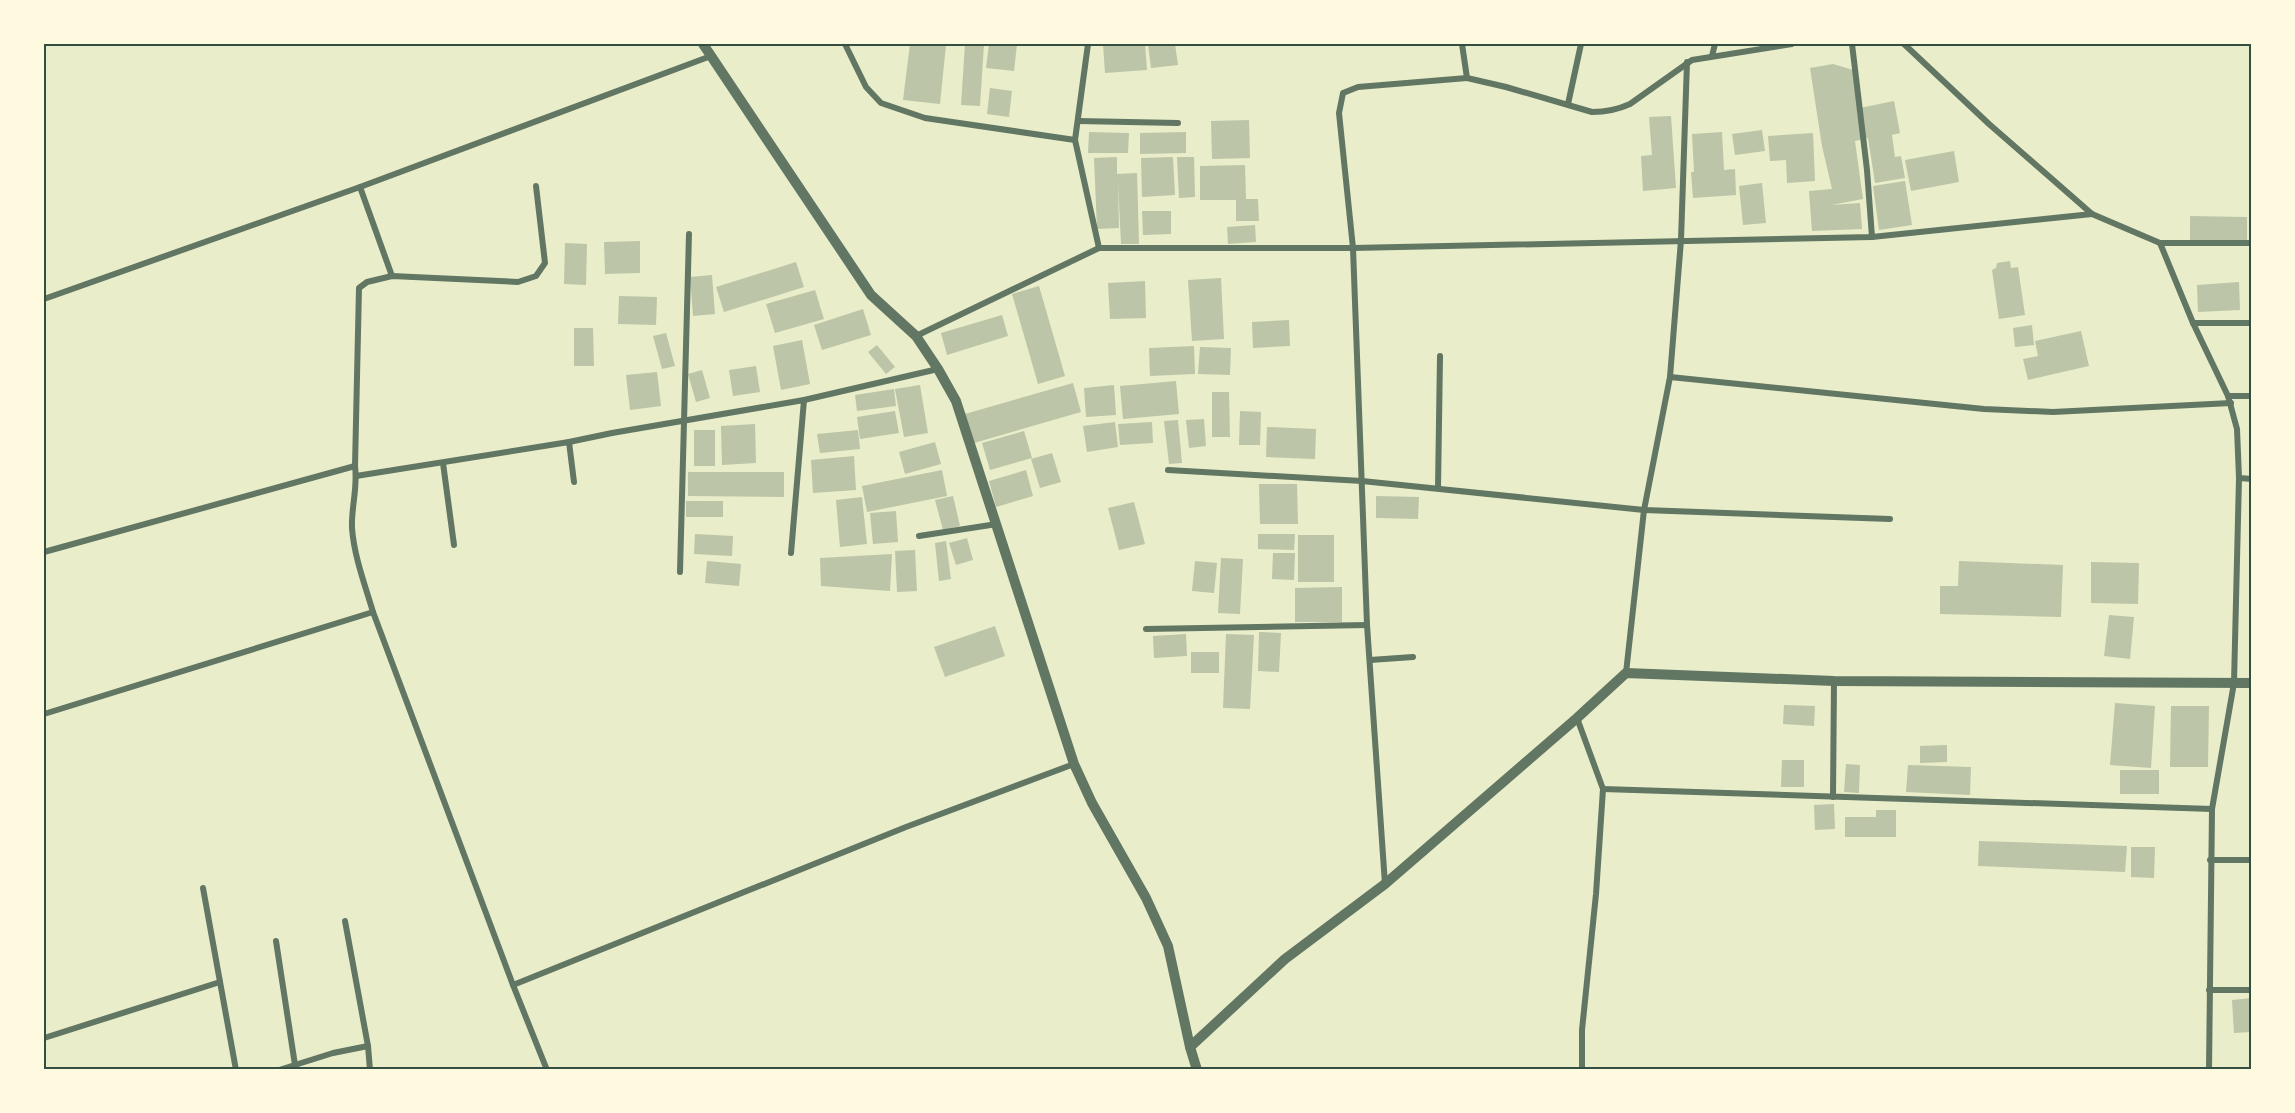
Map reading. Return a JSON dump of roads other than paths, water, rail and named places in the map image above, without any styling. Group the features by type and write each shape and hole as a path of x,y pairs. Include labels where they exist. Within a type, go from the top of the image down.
{"street":[{"path":"703,44 871,295 916,336 956,401 998,524 1074,764 1092,803 1146,898 1168,946 1197,1070"},
{"path":"845,44 866,87 881,103 925,118 1075,140"},
{"path":"1088,44 1075,140 1099,248"},
{"path":"1462,44 1467,78"},
{"path":"1568,104 1581,44"},
{"path":"1712,56 1715,44"},
{"path":"1384,884 1366,625 1353,248 1339,113 1343,93 1358,87 1467,78 1592,112 1619,110 1687,62 1792,44"},
{"path":"1852,44 1867,170 1872,237"},
{"path":"1904,44 1989,124 2092,214 2160,243 2252,243"},
{"path":"44,298 360,187 712,56"},
{"path":"1191,1047 1285,959 1384,884 1626,673 1644,510 1670,377 1681,240 1687,62"},
{"path":"1078,122 1178,123"},
{"path":"536,186 545,263 536,276 518,282 392,276 367,282 359,288 354,466 356,476 352,524 353,541 373,612 547,1070"},
{"path":"360,187 392,276"},
{"path":"916,336 1099,248 1353,248 1872,237 2092,214"},
{"path":"680,572 689,234"},
{"path":"2160,243 2193,323 2228,396 2237,429 2239,478 2234,683 2212,809 2209,1070"},
{"path":"2193,323 2252,323"},
{"path":"1438,488 1440,356"},
{"path":"356,476 569,442 804,400 938,369"},
{"path":"1670,377 1984,409 2053,412 2230,403"},
{"path":"2228,396 2252,396"},
{"path":"791,553 804,400"},
{"path":"569,442 574,482"},
{"path":"443,463 454,545"},
{"path":"44,552 354,466"},
{"path":"1168,470 1362,481 1644,510 1890,519"},
{"path":"2239,478 2252,479"},
{"path":"919,536 998,524"},
{"path":"44,714 373,612"},
{"path":"1146,628 1366,625"},
{"path":"1370,660 1413,657"},
{"path":"1626,673 1834,681 2252,683"},
{"path":"1833,797 1834,681"},
{"path":"1577,718 1603,789 1596,894 1582,1030 1582,1070"},
{"path":"513,985 895,832 1074,764"},
{"path":"1603,789 2212,809"},
{"path":"2210,860 2252,860"},
{"path":"202,888 236,1070"},
{"path":"345,921 368,1046 370,1070"},
{"path":"276,941 295,1065"},
{"path":"44,1038 220,982"},
{"path":"2209,990 2252,990"},
{"path":"279,1070 368,1046"}]}
